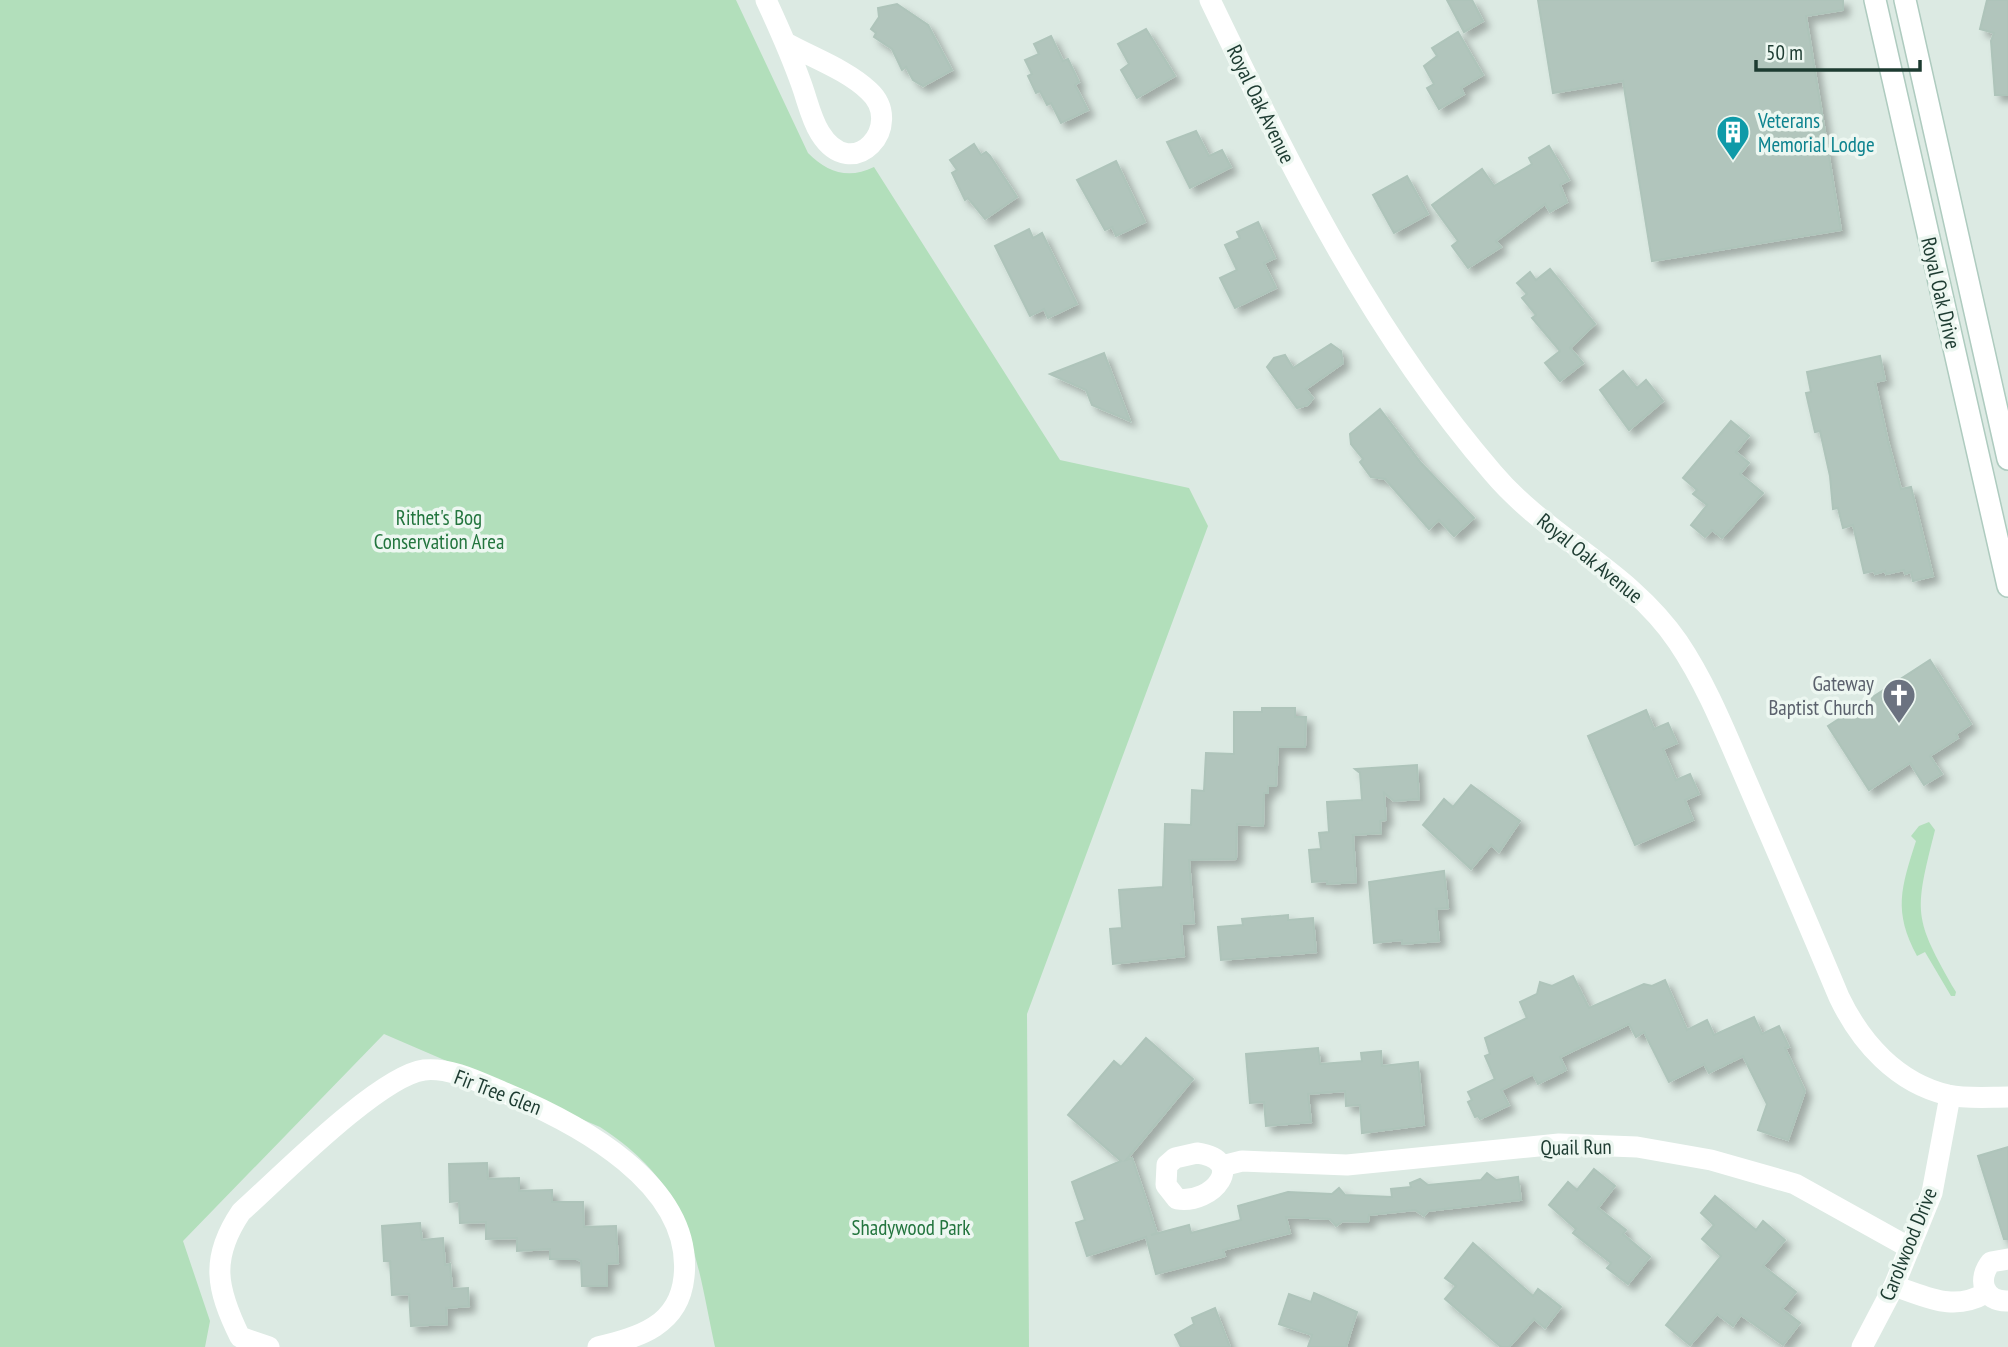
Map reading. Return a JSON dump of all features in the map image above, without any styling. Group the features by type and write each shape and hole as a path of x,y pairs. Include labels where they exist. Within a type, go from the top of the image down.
{"street":[{"path":"766,0 786,43 819,132 833,149 847,155 859,153 874,143 881,128 880,109 871,92 786,43"},
{"name":"Royal Oak Avenue","path":"1210,0 1303,191 1360,289 1410,363 1503,485 1532,512 1630,586 1662,621 1696,670 1839,998 1859,1034 1889,1065 1908,1078 1950,1096 2008,1097"},
{"name":"Royal Oak Drive","path":"1875,0 2008,586"},
{"name":"Royal Oak Drive","path":"1905,0 2008,459"},
{"name":"Fir Tree Glen","path":"269,1347 235,1342 218,1259 226,1234 241,1212 373,1094 402,1078 424,1070 451,1073 479,1082 570,1122 622,1158 647,1183 671,1214 686,1254 683,1289 669,1318 642,1336 598,1347"},
{"name":"Carolwood Drive","path":"1862,1347 1894,1286 1932,1192 1950,1096"},
{"name":"Quail Run","path":"1222,1166 1242,1161 1347,1165 1559,1144 1637,1147 1711,1160 1796,1184 1910,1248"},
{"path":"2008,1259 1992,1262 1984,1270 1982,1282 1986,1293 1994,1300 2008,1301"},
{"path":"1894,1286 1948,1303 1968,1303 1986,1293"}],"green space":[{"name":"Rithet's Bog Conservation Area","path":"0,0 736,0 808,153 823,165 838,172 855,173 874,167 1060,460 1189,488 1208,526 1027,1014 1029,1347 715,1347 701,1279 684,1222 671,1196 653,1172 630,1149 600,1127 384,1034 183,1241 210,1321 205,1347 0,1347"},
{"path":"1929,822 1935,830 1923,880 1922,914 1925,930 1956,992 1955,996 1951,996 1925,952 1917,956 1909,940 1902,912 1903,886 1916,841 1911,836 1919,826"}],"building":[{"path":"1447,0 1472,0 1483,21 1464,32"},
{"name":"Veterans Memorial Lodge","path":"1538,0 1843,0 1843,10 1806,16 1841,230 1652,261 1623,81 1553,93"},
{"path":"1987,0 2008,0 2008,95 1995,95 1991,41 1994,33 1980,29"},
{"path":"897,4 928,25 952,70 923,86 913,80 906,67 902,70 892,49 874,37 876,33 871,29 879,17 878,8"},
{"path":"1146,29 1175,76 1137,98 1121,70 1129,64 1118,44"},
{"path":"1458,32 1483,75 1461,88 1464,94 1439,109 1427,88 1434,84 1424,66 1437,56 1432,48"},
{"path":"1051,36 1063,61 1068,59 1079,82 1075,85 1088,110 1061,123 1051,103 1047,105 1040,91 1036,93 1028,76 1032,74 1025,60 1039,54 1034,44"},
{"path":"1196,131 1209,156 1222,150 1231,167 1190,188 1167,142"},
{"path":"974,144 981,155 986,152 990,156 1017,197 985,219 968,198 965,200 952,173 957,170 950,160"},
{"path":"1549,146 1569,180 1560,185 1567,202 1550,212 1545,204 1496,241 1501,247 1468,268 1452,246 1458,241 1432,205 1482,169 1494,186 1532,164 1529,158"},
{"path":"1116,161 1145,222 1116,236 1112,227 1105,230 1077,180"},
{"path":"1407,176 1428,214 1394,233 1373,195"},
{"path":"1258,222 1275,258 1264,263 1276,288 1235,308 1220,278 1237,270 1225,245 1240,238 1237,232"},
{"path":"1029,229 1033,238 1042,233 1077,304 1048,318 1044,309 1030,316 995,246"},
{"path":"1550,269 1595,324 1570,348 1583,363 1560,381 1545,363 1560,351 1532,318 1536,315 1522,298 1527,294 1517,283 1530,272 1536,280"},
{"path":"1331,344 1341,351 1343,363 1306,389 1313,398 1308,405 1297,408 1267,367 1274,358 1285,355 1293,368"},
{"path":"1104,353 1130,421 1092,405 1086,390 1050,374"},
{"path":"1880,356 1885,380 1875,382 1888,441 1901,489 1911,487 1933,576 1913,581 1911,572 1905,574 1904,570 1886,574 1885,571 1864,573 1853,525 1843,528 1838,508 1833,509 1830,476 1820,431 1815,432 1806,393 1811,392 1807,372"},
{"path":"1623,371 1637,388 1646,380 1663,401 1629,430 1600,390"},
{"path":"1380,409 1421,463 1474,518 1454,536 1439,520 1429,529 1385,479 1371,477 1360,462 1363,459 1351,444 1350,434"},
{"path":"1731,421 1749,436 1736,452 1749,463 1740,474 1763,493 1722,538 1712,530 1705,537 1691,525 1707,505 1693,494 1697,490 1683,478"},
{"name":"Gateway Baptist Church","path":"1930,660 1971,724 1956,734 1958,738 1930,756 1942,774 1924,785 1910,763 1869,790 1828,726"},
{"path":"1262,708 1295,708 1295,717 1306,717 1305,747 1278,747 1276,786 1268,786 1268,793 1264,793 1263,826 1237,824 1236,859 1189,860 1194,923 1181,924 1184,956 1113,964 1110,929 1122,928 1119,890 1163,887 1165,824 1191,825 1192,790 1204,791 1206,753 1234,754 1234,712 1262,712"},
{"path":"1646,710 1654,729 1668,723 1677,743 1663,749 1676,780 1690,774 1699,794 1685,800 1693,820 1635,845 1588,736"},
{"path":"1417,765 1419,799 1394,801 1384,793 1386,820 1380,821 1381,833 1353,835 1356,882 1312,882 1309,850 1321,849 1319,833 1329,832 1327,802 1362,800 1360,773 1355,769"},
{"path":"1471,785 1520,821 1499,852 1491,845 1471,869 1423,825 1444,799 1453,807"},
{"path":"1444,871 1448,908 1436,909 1439,941 1402,944 1402,940 1374,943 1369,882"},
{"path":"1288,915 1288,920 1313,918 1316,952 1221,960 1218,927 1243,925 1242,919"},
{"path":"1573,976 1589,1008 1644,984 1652,986 1665,980 1687,1030 1707,1020 1714,1035 1754,1017 1762,1034 1779,1026 1789,1047 1785,1048 1805,1091 1788,1140 1758,1130 1767,1104 1743,1056 1709,1073 1704,1064 1669,1082 1644,1032 1636,1037 1629,1024 1560,1057 1566,1070 1538,1084 1533,1074 1501,1090 1509,1105 1480,1119 1475,1117 1468,1102 1472,1100 1468,1092 1495,1079 1485,1056 1490,1054 1485,1038 1527,1018 1520,1002 1537,994 1540,982 1552,986"},
{"path":"1146,1038 1193,1079 1126,1160 1132,1158 1145,1196 1157,1233 1151,1235 1189,1225 1191,1233 1241,1220 1238,1206 1288,1192 1332,1194 1339,1188 1345,1195 1392,1197 1391,1189 1411,1187 1410,1183 1420,1179 1428,1185 1481,1180 1487,1173 1496,1180 1518,1177 1521,1200 1428,1211 1424,1216 1415,1210 1369,1215 1368,1222 1343,1221 1336,1226 1330,1219 1286,1217 1290,1233 1223,1250 1225,1256 1156,1274 1146,1237 1087,1256 1076,1223 1085,1220 1072,1182 1121,1161 1068,1115 1114,1061 1121,1067"},
{"path":"1318,1048 1320,1064 1362,1061 1361,1053 1381,1051 1382,1066 1418,1062 1424,1125 1362,1133 1360,1105 1346,1106 1345,1091 1308,1094 1311,1122 1266,1126 1264,1102 1250,1103 1246,1054"},
{"path":"2008,1147 2008,1239 2004,1239 1978,1156"},
{"path":"487,1163 488,1179 519,1178 519,1191 552,1190 552,1202 583,1202 584,1227 616,1226 618,1263 607,1264 607,1286 582,1286 581,1261 577,1259 550,1259 550,1249 517,1251 517,1238 486,1239 486,1222 460,1223 459,1201 450,1202 449,1164"},
{"path":"1594,1169 1615,1186 1598,1208 1626,1230 1623,1234 1650,1257 1628,1284 1607,1268 1611,1263 1573,1233 1576,1229 1549,1205 1568,1182 1577,1190"},
{"path":"1715,1196 1756,1230 1763,1221 1785,1240 1763,1266 1796,1292 1782,1309 1800,1323 1783,1345 1741,1315 1733,1326 1717,1314 1690,1345 1666,1325 1721,1256 1702,1239 1714,1225 1701,1213"},
{"path":"420,1223 422,1240 443,1238 445,1265 450,1264 452,1289 468,1288 469,1306 446,1308 447,1324 411,1326 409,1294 392,1295 390,1261 384,1261 382,1226"},
{"path":"1473,1243 1533,1296 1538,1289 1561,1307 1545,1328 1534,1319 1509,1347 1501,1347 1445,1299 1456,1286 1445,1278"},
{"path":"1314,1293 1357,1312 1346,1347 1308,1347 1312,1335 1279,1324 1289,1294 1311,1302"},
{"path":"1215,1308 1230,1347 1181,1347 1175,1335 1194,1324 1192,1318"}],"place":[{"name":"Veterans Memorial Lodge","path":"1733,162"},
{"name":"Gateway Baptist Church","path":"1899,725"}],"park label":[{"name":"Shadywood Park","path":"911,1227"}]}
